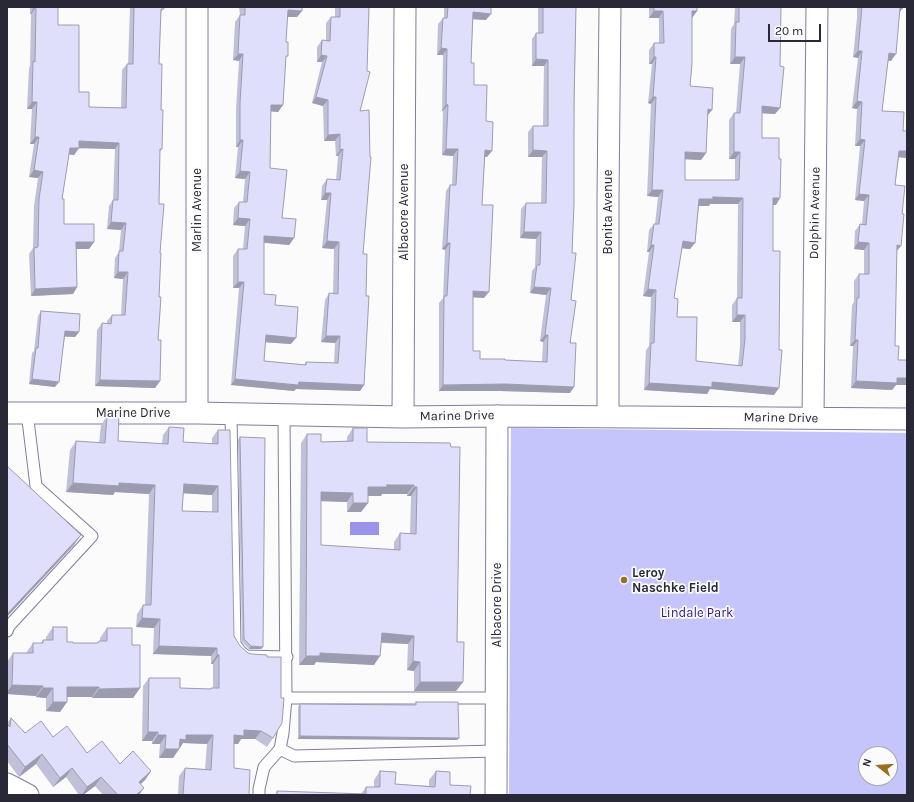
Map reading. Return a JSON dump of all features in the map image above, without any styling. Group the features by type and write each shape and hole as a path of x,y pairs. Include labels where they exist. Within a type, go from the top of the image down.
{"street":[{"name":"Marlin Avenue","path":"196,413 197,7"},
{"name":"Albacore Avenue","path":"403,417 405,7"},
{"name":"Bonita Avenue","path":"608,416 610,7"},
{"name":"Dolphin Avenue","path":"813,418 817,7"},
{"name":"Marine Drive","path":"17,412 196,413 403,417 608,416 907,419"},
{"name":"Albacore Drive","path":"496,795 497,416"},
{"path":"7,784 28,795"}],"lane":[{"path":"7,631 8,626 92,536 36,486 17,412"},
{"path":"230,414 235,644 246,656 287,657"},
{"path":"258,795 258,789 264,768 280,749 286,698 287,657 284,415"},
{"path":"286,698 496,698"},
{"path":"280,749 294,756 496,751"}],"green space":[{"name":"Lindale Park","path":"511,428 907,433 907,795 509,795"}],"shaded area":[{"path":"350,522 379,522 379,535 350,535"}],"building":[{"path":"36,7 58,7 58,25 79,25 79,92 89,92 89,107 126,108 127,64 133,64 134,7 164,7 164,9 161,9 159,64 162,64 161,110 163,110 162,149 160,149 159,204 164,204 160,253 159,297 161,297 158,340 161,340 160,381 100,380 102,323 111,324 112,315 125,315 128,272 118,272 119,251 123,251 126,223 111,222 113,200 118,200 119,143 79,141 79,148 70,148 62,199 64,199 64,224 94,224 94,242 76,242 77,287 35,289 34,248 38,247 39,199 43,172 34,170 39,137 35,137 37,102 32,102 33,61 35,62"},
{"path":"245,7 302,7 302,11 288,10 286,42 288,42 288,56 286,56 283,105 271,105 270,168 287,170 282,218 296,219 294,238 264,236 264,294 276,295 275,305 298,307 296,338 266,335 264,361 306,365 306,362 338,363 340,336 326,336 329,293 338,294 339,242 327,241 331,193 325,193 327,179 340,180 343,149 340,150 340,134 328,135 328,100 316,97 327,56 321,55 322,40 330,41 331,17 340,17 340,7 369,7 367,71 370,72 360,111 369,110 371,157 363,254 367,254 366,296 369,296 364,385 299,382 298,385 235,379 244,282 238,282 238,249 247,249 250,219 238,218 239,202 247,202 250,172 240,171 243,140 240,140 240,103 243,54 238,54 240,15 245,15"},
{"path":"448,7 491,7 491,14 473,12 471,63 474,63 474,85 487,85 486,121 493,122 492,151 485,150 482,205 493,205 489,292 473,291 473,351 480,351 480,359 547,362 548,335 545,335 551,288 534,287 537,265 540,265 541,232 524,232 526,203 546,203 547,151 533,150 533,126 548,126 548,60 536,59 536,33 543,33 543,7 576,7 574,204 572,253 576,253 571,300 576,301 570,343 576,343 574,387 505,384 443,385 444,296 447,296 450,243 447,243 450,185 456,185 458,149 446,149 448,105 446,104 447,49 441,48 443,18 447,18"},
{"path":"654,7 697,7 697,11 692,11 692,64 690,86 713,88 712,110 708,109 706,153 685,152 685,180 739,180 740,152 734,152 734,113 740,113 745,57 735,57 736,22 739,22 739,7 781,7 780,66 784,67 780,108 762,106 762,138 779,138 779,159 781,159 780,198 773,198 773,251 780,251 779,350 782,350 779,388 712,382 712,387 649,383 651,343 654,343 656,290 648,289 654,245 651,245 654,224 659,224 663,190 652,190 656,97 653,97 656,57 654,57 654,43 664,43 663,11 654,11","holes":["713,197 743,198 742,298 737,298 737,315 745,315 745,339 742,366 696,361 697,317 677,317 678,299 674,298 683,241 695,243 699,199 713,199"]},
{"path":"862,7 903,7 900,8 896,54 889,53 882,111 904,112 903,131 907,131 907,151 899,151 895,185 905,186 901,246 897,245 895,346 899,346 898,360 907,360 907,378 897,378 897,383 856,381 858,340 855,340 857,298 859,298 859,274 869,274 869,243 858,242 860,224 866,225 869,195 859,194 865,140 860,139 862,102 857,101 862,51 858,51"},
{"path":"41,311 80,314 79,332 65,331 59,382 32,379 36,348 38,348"},
{"path":"107,416 119,416 118,441 168,444 169,427 184,428 183,442 218,444 218,430 230,430 234,636 240,646 248,653 267,655 267,657 281,657 281,698 284,698 282,723 273,738 261,731 244,730 244,736 234,735 234,768 250,770 249,795 183,795 185,768 211,770 213,735 186,735 186,740 180,739 179,749 165,749 166,735 158,735 158,732 148,732 149,678 180,678 180,688 219,688 219,655 217,655 217,648 159,646 160,619 142,618 143,605 151,605 155,485 119,483 119,486 73,483 76,441 105,443","holes":["184,484 218,486 218,512 182,511"]},
{"path":"353,428 367,428 367,442 450,443 451,447 460,447 457,642 464,642 463,682 420,682 420,662 413,661 414,636 382,633 380,656 320,653 320,656 306,656 307,434 321,434 321,442 353,441","holes":["414,485 414,487 417,487 416,534 400,533 400,550 321,545 321,492 353,493 353,503 368,503 368,487"]},
{"path":"240,437 265,438 263,647 251,646 244,639"},
{"path":"7,466 81,535 7,614"},
{"path":"53,627 67,627 67,642 73,643 98,643 99,641 107,641 107,628 132,628 132,645 140,645 140,688 99,689 99,687 67,687 67,702 53,702 53,688 43,688 43,686 12,685 13,653 33,653 33,643 43,643 43,640 53,640"},
{"path":"416,702 458,702 459,738 300,736 300,704 416,705"},
{"path":"11,718 25,733 41,721 53,737 67,726 87,753 102,741 120,764 133,751 151,771 139,782 144,788 136,795 118,795 101,777 87,787 72,768 60,778 42,754 25,767 7,744 7,724 10,727"},
{"path":"380,771 396,772 395,784 435,787 436,771 450,772 450,785 471,786 470,795 277,795 277,791 366,794 366,787 380,787"}],"place":[{"name":"Leroy Naschke Field","path":"624,580"}]}
